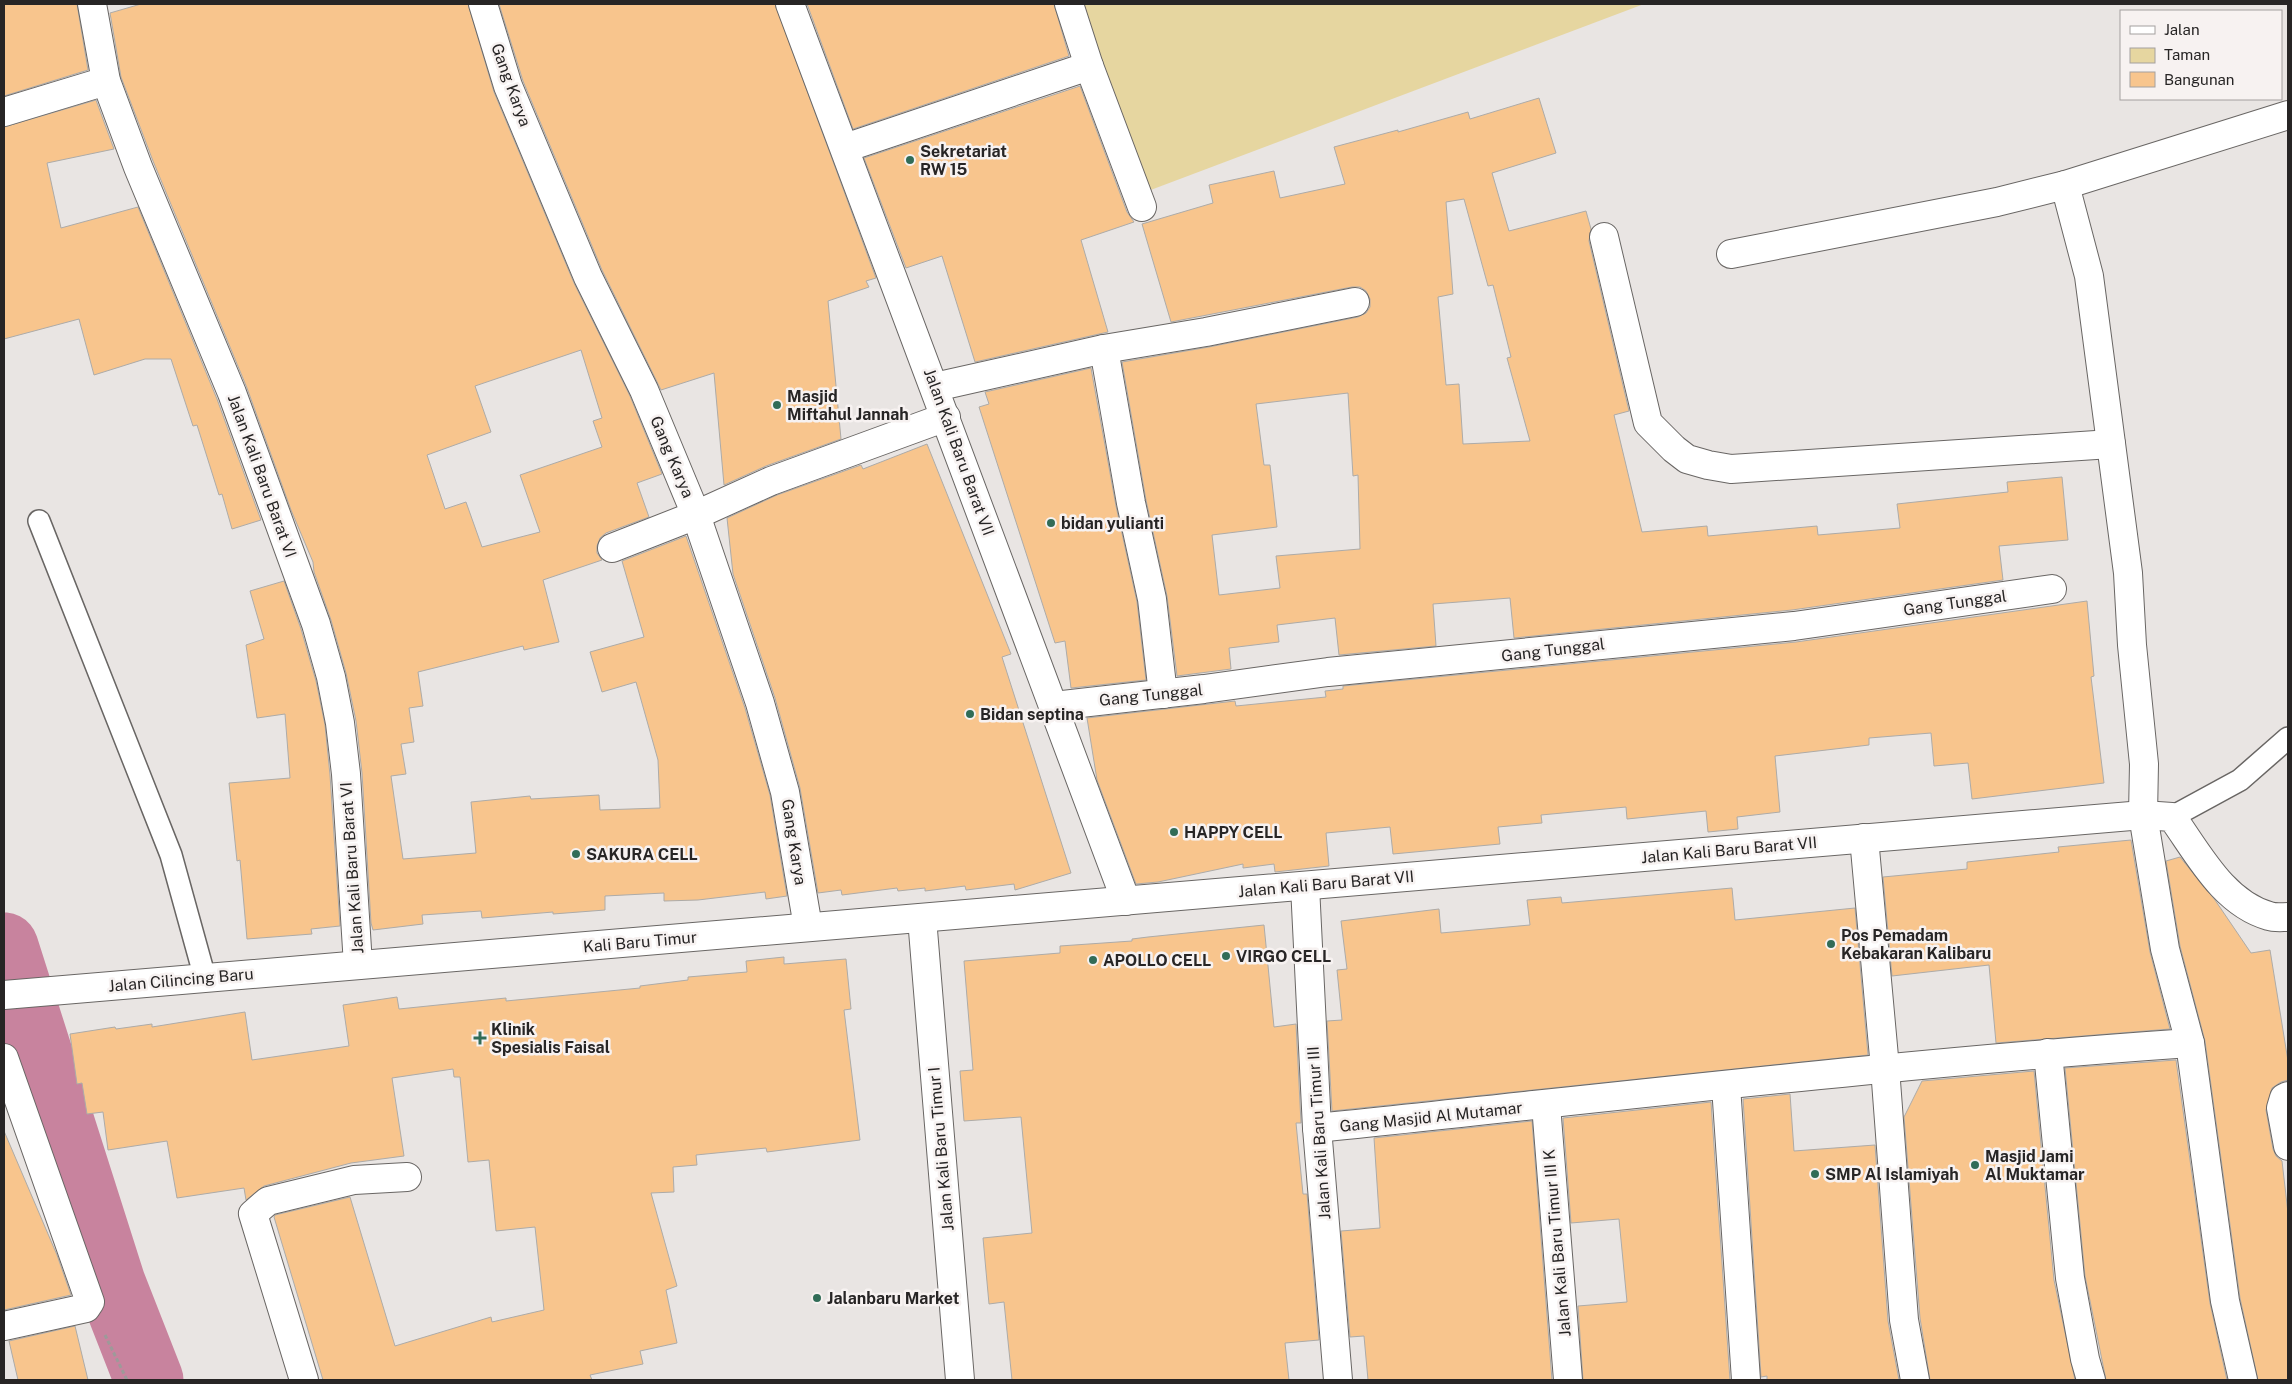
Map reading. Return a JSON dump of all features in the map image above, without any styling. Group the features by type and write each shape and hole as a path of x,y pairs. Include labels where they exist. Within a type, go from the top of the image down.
{"street":[{"name":"Jalan Kali Baru Barat VI","path":"92,4 106,81 138,167 232,393 316,624 331,676 340,724 346,774 358,965"},
{"name":"Gang Karya","path":"483,4 516,104 588,277 644,390 696,515 760,703 785,792 808,928"},
{"name":"Jalan Kali Baru Barat VII","path":"790,4 1126,901"},
{"path":"1069,4 1089,66 1142,207"},
{"path":"845,148 1089,66"},
{"path":"4,112 106,81"},
{"path":"1732,254 1997,202 2065,185 2288,115"},
{"path":"2065,185 2089,276 2128,573 2132,644 2144,764 2143,815 2166,949 2190,1043 2225,1301 2243,1380"},
{"path":"1604,237 1648,423 1687,459 1731,470 2110,444"},
{"path":"935,388 1104,349 1206,332 1355,302"},
{"path":"1104,349 1131,503 1152,599 1163,694"},
{"path":"612,548 696,515 771,481 946,417"},
{"name":"Gang Tunggal","path":"1054,706 1163,694 1328,672 1794,626 2052,589"},
{"name":"Jalan Kali Baru Barat VII","path":"922,918 2143,815 2172,817"},
{"path":"2172,817 2218,881 2243,904 2270,916 2288,917"},
{"path":"1864,838 1886,1068 1904,1320 1915,1380"},
{"name":"Jalan Kali Baru Timur III","path":"1305,886 1317,1128 1338,1380"},
{"name":"Kali Baru Timur","path":"358,965 922,918"},
{"name":"Jalan Kali Baru Timur I","path":"922,918 960,1380"},
{"name":"Jalan Cilincing Baru","path":"4,995 358,965"},
{"name":"Gang Masjid Al Mutamar","path":"1317,1128 1886,1068 2048,1053 2190,1043"},
{"path":"2048,1053 2070,1278 2084,1359 2091,1380"},
{"path":"4,1058 90,1302 86,1308 4,1326"},
{"path":"1726,1086 1746,1380"},
{"path":"2288,1096 2284,1098 2281,1108 2288,1146"},
{"name":"Jalan Kali Baru Timur III K","path":"1546,1105 1568,1380"},
{"path":"304,1380 253,1214 268,1201 345,1182 407,1177"}],"lane":[{"path":"39,521 171,855 205,978"},
{"path":"2172,817 2240,780 2288,738"}],"path":[{"path":"90,1302 127,1380"}],"green space":[{"path":"1081,4 1644,4 1148,191"}],"building":[{"path":"4,4 77,4 88,70 4,96"},
{"path":"141,4 468,4 494,92 574,283 630,396 662,474 637,483 649,517 606,533 600,538 597,553 602,560 543,580 559,642 524,650 523,646 418,672 423,706 409,708 414,742 401,744 406,774 391,776 403,859 476,853 471,802 530,796 531,799 599,795 600,810 660,808 658,760 636,682 602,692 590,652 644,637 622,561 686,536 745,708 770,795 787,896 766,899 765,892 698,900 664,901 664,893 605,896 605,910 482,918 481,911 422,915 423,924 373,930 371,923 362,773 356,721 346,673 331,620 314,572 313,562 291,510 247,388 153,161 121,77 110,13","holes":["581,350 602,418 593,421 602,447 520,475 540,532 482,547 466,502 445,509 427,455 491,432 475,386"]},
{"path":"499,4 775,4 876,278 866,281 869,287 828,301 841,439 766,466 724,485 714,373 661,390 602,270 523,81"},
{"path":"807,4 1054,4 1069,56 853,129"},
{"path":"1080,86 1127,212 1134,222 1081,240 1108,332 975,362 942,256 906,268 864,158"},
{"path":"1539,98 1556,153 1492,173 1509,231 1586,211 1591,229 1589,241 1629,411 1614,415 1642,532 1707,526 1708,536 1817,526 1818,535 1900,528 1897,504 2008,492 2007,482 2062,477 2068,540 1999,546 2003,580 1792,610 1514,638 1510,598 1433,604 1436,646 1339,655 1335,618 1277,625 1279,642 1229,648 1231,669 1177,676 1167,596 1146,500 1122,362 1209,347 1358,317 1366,313 1370,307 1370,299 1366,291 1360,287 1352,287 1171,322 1142,224 1213,203 1209,185 1274,171 1280,198 1345,184 1334,147 1398,130 1398,132 1468,112 1470,119","holes":["1464,199 1488,286 1493,285 1511,357 1507,358 1530,441 1463,444 1459,384 1446,385 1438,297 1453,294 1446,202","1348,393 1353,476 1358,475 1360,549 1276,556 1280,588 1219,595 1212,535 1277,527 1270,465 1264,465 1256,404"]},
{"path":"96,100 114,149 47,163 61,228 138,207 217,399 261,520 232,529 222,494 219,495 197,425 193,426 171,359 145,359 94,375 79,319 4,339 4,127"},
{"path":"1091,368 1116,506 1137,602 1146,680 1071,688 1065,641 1055,643 979,407 989,404 985,392"},
{"path":"927,444 1011,654 1002,657 1071,873 1015,890 1014,884 966,890 965,886 925,891 925,888 898,891 897,888 842,895 841,890 818,893 800,788 775,698 733,574 727,518 777,495 861,465 863,469"},
{"path":"284,581 301,629 316,681 325,725 340,926 311,929 312,934 247,939 240,860 237,861 229,783 290,778 285,714 257,718 246,645 264,639 250,591"},
{"path":"2087,601 2094,676 2091,677 2104,783 1972,799 1968,763 1934,766 1931,733 1869,738 1869,745 1775,756 1780,812 1737,817 1738,829 1708,832 1706,811 1627,819 1626,807 1541,815 1542,823 1498,827 1500,844 1393,854 1390,827 1326,833 1329,866 1275,872 1274,864 1243,868 1243,864 1158,882 1136,884 1097,780 1087,718 1235,701 1236,706 1326,697 1325,691 1343,689 1343,686 1796,642"},
{"path":"2131,840 2150,952 2170,1029 1996,1043 1989,965 1892,976 1883,877 1967,869 1967,862 2059,852 2058,847"},
{"path":"2180,857 2215,900 2251,953 2270,950 2288,1061 2288,1080 2272,1088 2266,1110 2273,1149 2276,1156 2282,1161 2288,1213 2288,1380 2258,1380 2240,1298 2205,1041 2180,946 2166,861"},
{"path":"1732,888 1735,920 1855,908 1868,1055 1332,1111 1327,1021 1342,1020 1337,970 1347,969 1341,921 1439,909 1441,933 1530,925 1527,900 1561,897 1562,903"},
{"path":"1264,925 1274,1027 1296,1024 1301,1123 1296,1123 1303,1194 1307,1194 1319,1340 1285,1343 1289,1380 1012,1380 1004,1302 989,1304 983,1238 1032,1233 1021,1117 964,1121 960,1071 973,1070 964,961 1060,953 1060,946 1132,941 1132,939 1148,937"},
{"path":"784,957 784,964 846,959 851,1009 844,1010 860,1140 767,1152 766,1148 696,1155 697,1165 673,1167 674,1192 651,1193 677,1286 666,1290 677,1343 640,1351 643,1364 590,1375 592,1380 323,1380 274,1217 275,1215 350,1197 395,1346 491,1317 492,1322 544,1310 535,1227 496,1231 489,1160 468,1162 460,1077 454,1077 453,1069 392,1078 404,1156 351,1163 264,1186 246,1200 244,1188 177,1198 167,1141 108,1150 103,1112 87,1114 82,1083 77,1084 70,1034 115,1027 116,1029 152,1024 152,1027 245,1012 252,1060 349,1046 343,1005 397,997 399,1009 506,998 506,1001 640,988 640,986 688,980 688,977 747,972 746,961"},
{"path":"2176,1060 2210,1303 2227,1380 2106,1380 2085,1276 2065,1068"},
{"path":"2034,1071 2054,1280 2075,1380 1930,1380 1920,1318 1904,1117 1922,1081"},
{"path":"1790,1094 1794,1151 1875,1145 1888,1321 1899,1380 1767,1380 1767,1376 1761,1377 1743,1099"},
{"path":"1711,1102 1730,1380 1583,1380 1578,1306 1627,1302 1619,1219 1571,1223 1563,1118"},
{"path":"1532,1121 1552,1380 1368,1380 1364,1336 1350,1337 1341,1231 1380,1228 1374,1138"},
{"path":"4,1131 57,1255 71,1295 4,1310"},
{"path":"75,1326 88,1380 18,1380 9,1341"}],"waterway":[{"path":"4,947 111,1283 149,1380"}],"place":[{"name":"Sekretariat RW 15","path":"910,160"},
{"name":"Masjid Miftahul Jannah","path":"777,405"},
{"name":"bidan yulianti","path":"1051,523"},
{"name":"Bidan septina","path":"970,714"},
{"name":"HAPPY CELL","path":"1174,832"},
{"name":"SAKURA CELL","path":"576,854"},
{"name":"Pos Pemadam Kebakaran Kalibaru","path":"1831,944"},
{"name":"VIRGO CELL","path":"1226,956"},
{"name":"APOLLO CELL","path":"1093,960"},
{"name":"Klinik Spesialis Faisal","path":"480,1038"},
{"name":"Masjid Jami Al Muktamar","path":"1975,1165"},
{"name":"SMP Al Islamiyah","path":"1815,1174"},
{"name":"Jalanbaru Market","path":"817,1298"}]}
